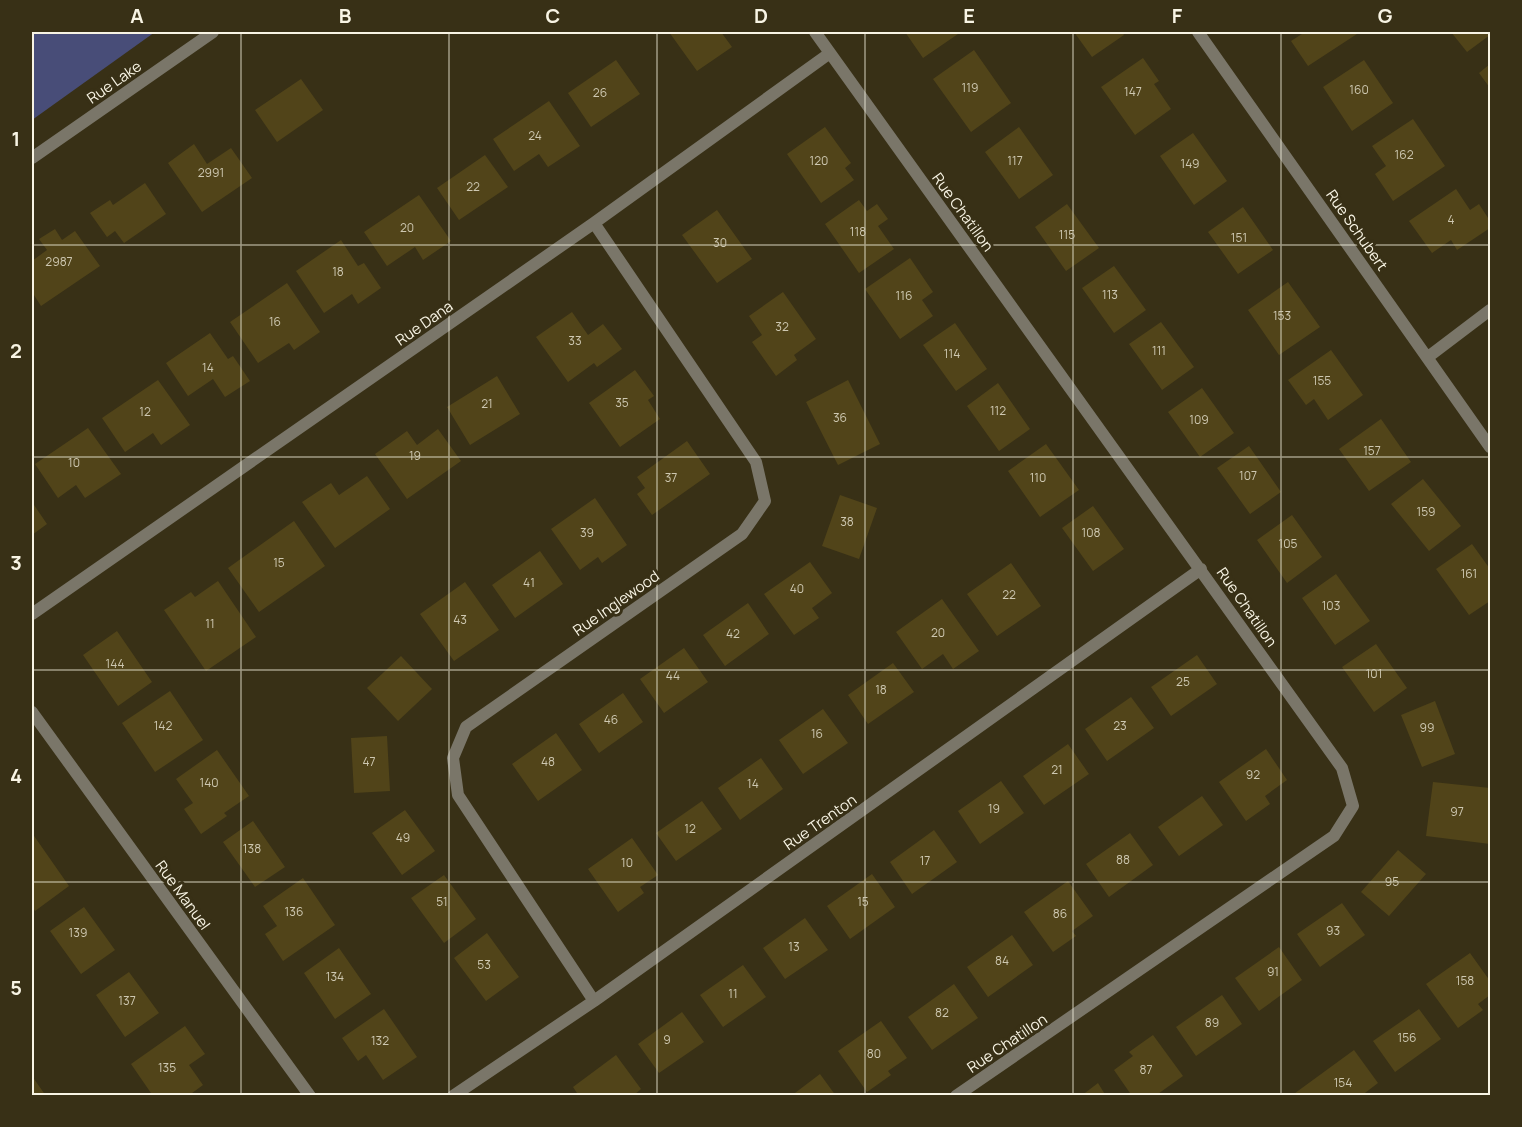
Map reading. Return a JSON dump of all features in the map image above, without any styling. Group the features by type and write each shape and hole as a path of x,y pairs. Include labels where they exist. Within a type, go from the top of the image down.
{"street":[{"name":"Rue Lake","path":"32,158 213,32"},
{"name":"Rue Chatillon","path":"815,32 1342,768 1353,806 1334,836 956,1095"},
{"name":"Rue Schubert","path":"1198,32 1491,447"},
{"name":"Rue Dana","path":"32,614 594,223 830,53"},
{"name":"Rue Inglewood","path":"594,223 756,462 765,501 742,534 466,727 453,758 458,795 594,1001"},
{"path":"1428,357 1491,310"},
{"name":"Rue Trenton","path":"453,1095 594,1001 1201,569"},
{"name":"Rue Manuel","path":"32,712 310,1095"}],"shaded area":[{"path":"32,32 155,32 32,120"}],"building":[{"path":"669,32 721,32 732,47 697,71"},
{"path":"905,32 956,32 958,34 923,58"},
{"path":"1074,32 1122,32 1124,35 1092,57"},
{"path":"1305,32 1360,32 1308,66 1291,41"},
{"path":"1451,32 1490,32 1490,35 1467,52"},
{"path":"974,50 1011,103 971,132 933,79"},
{"path":"1143,58 1159,81 1154,84 1171,109 1135,135 1101,87"},
{"path":"616,60 640,94 591,127 568,93"},
{"path":"1364,60 1393,103 1352,131 1323,87"},
{"path":"1490,64 1490,88 1479,73"},
{"path":"301,79 323,110 277,142 255,110"},
{"path":"549,101 580,146 548,167 539,154 514,171 493,139"},
{"path":"1413,119 1445,166 1393,201 1375,174 1386,166 1372,146"},
{"path":"825,127 851,163 845,168 854,180 821,203 787,154"},
{"path":"1019,127 1053,175 1019,199 985,152"},
{"path":"1193,133 1227,181 1194,205 1160,156"},
{"path":"194,144 207,164 231,148 252,178 202,212 168,163"},
{"path":"485,155 508,187 459,220 437,188"},
{"path":"145,183 166,214 124,243 115,231 107,237 90,213 110,200 113,205"},
{"path":"1456,189 1470,210 1479,204 1490,221 1490,228 1457,250 1451,240 1432,253 1409,221"},
{"path":"419,195 451,241 423,260 415,247 387,266 364,232"},
{"path":"859,200 867,211 877,204 888,219 878,226 894,249 859,273 825,224"},
{"path":"1067,204 1099,248 1066,271 1035,227"},
{"path":"1243,207 1273,250 1238,274 1208,232"},
{"path":"717,210 752,259 717,283 682,235"},
{"path":"55,229 62,240 75,231 100,266 41,306 32,292 32,261 47,250 39,239"},
{"path":"341,240 358,266 364,263 381,288 358,304 352,294 324,313 296,271"},
{"path":"910,258 933,292 922,300 933,316 900,339 865,289"},
{"path":"1114,266 1146,310 1114,333 1082,288"},
{"path":"1288,282 1320,327 1279,355 1248,310"},
{"path":"287,283 320,332 294,350 289,343 258,363 230,322"},
{"path":"783,292 816,339 794,355 797,360 776,376 752,342 762,335 749,316"},
{"path":"572,312 588,335 603,324 622,349 597,367 594,363 568,382 536,337"},
{"path":"1161,322 1194,367 1162,390 1129,344"},
{"path":"955,323 987,369 956,391 923,345"},
{"path":"210,333 228,359 233,356 250,381 225,397 213,379 188,396 166,363"},
{"path":"1331,350 1363,395 1328,420 1314,399 1306,405 1288,380"},
{"path":"635,370 654,396 648,400 660,419 620,447 589,403"},
{"path":"497,376 520,414 470,445 447,407"},
{"path":"158,380 190,425 161,445 153,433 125,452 102,418"},
{"path":"848,380 880,444 838,465 806,402"},
{"path":"998,383 1030,429 999,451 967,406"},
{"path":"1202,388 1234,433 1200,457 1168,412"},
{"path":"1381,419 1411,462 1369,491 1339,449"},
{"path":"88,428 121,474 85,498 76,485 58,498 35,464"},
{"path":"438,429 461,461 407,499 375,454 407,431 417,445"},
{"path":"687,441 710,474 652,515 637,494 645,488 637,477"},
{"path":"1046,444 1079,490 1040,517 1008,471"},
{"path":"1249,446 1281,492 1250,514 1217,468"},
{"path":"367,476 390,509 335,548 302,502 331,483 339,495"},
{"path":"1423,479 1461,526 1429,551 1391,504"},
{"path":"840,495 877,508 859,559 822,546"},
{"path":"595,498 627,545 602,563 598,557 580,570 551,529"},
{"path":"32,502 47,524 32,535"},
{"path":"1093,506 1124,549 1093,571 1062,528"},
{"path":"1292,515 1322,557 1287,583 1257,540"},
{"path":"294,521 325,566 259,612 228,568"},
{"path":"1472,544 1490,569 1490,601 1469,615 1436,569"},
{"path":"540,551 563,584 515,618 492,585"},
{"path":"810,562 832,593 812,608 819,618 794,635 764,594"},
{"path":"1011,563 1041,606 997,636 967,594"},
{"path":"1336,574 1370,621 1335,645 1302,598"},
{"path":"218,581 256,637 206,671 164,610 191,592 195,597"},
{"path":"465,582 499,630 454,661 420,614"},
{"path":"942,599 979,651 953,669 943,654 922,669 896,632"},
{"path":"748,603 769,634 725,666 703,635"},
{"path":"117,631 152,682 118,706 83,655"},
{"path":"1376,644 1407,688 1374,712 1342,667"},
{"path":"684,648 708,682 664,713 640,679"},
{"path":"1197,655 1217,684 1171,716 1151,687"},
{"path":"401,656 432,689 398,721 367,688"},
{"path":"893,663 914,692 868,724 848,695"},
{"path":"170,691 203,740 155,772 122,723"},
{"path":"623,693 643,722 599,753 579,724"},
{"path":"1131,697 1154,728 1107,761 1085,729"},
{"path":"1435,701 1455,754 1422,767 1401,715"},
{"path":"823,709 848,743 803,774 779,740"},
{"path":"556,733 582,770 538,801 512,764"},
{"path":"387,736 390,791 354,793 351,738"},
{"path":"1068,744 1089,774 1044,805 1023,776"},
{"path":"1266,749 1287,780 1265,796 1270,804 1246,821 1219,782"},
{"path":"217,750 249,796 224,813 227,816 201,834 184,809 193,803 176,779"},
{"path":"761,758 783,789 740,820 718,788"},
{"path":"1001,781 1024,813 980,844 958,811"},
{"path":"1433,782 1490,788 1490,844 1426,836"},
{"path":"1202,796 1223,825 1179,856 1158,827"},
{"path":"702,801 722,829 676,861 656,833"},
{"path":"405,810 435,851 402,875 372,833"},
{"path":"253,821 285,867 255,887 223,842"},
{"path":"934,830 957,862 912,894 890,862"},
{"path":"32,833 69,886 35,911 32,906"},
{"path":"1130,833 1153,865 1109,897 1086,864"},
{"path":"632,838 658,875 640,887 644,893 618,912 588,869"},
{"path":"1398,850 1426,874 1389,916 1361,892"},
{"path":"872,874 895,907 850,939 827,906"},
{"path":"444,875 476,919 444,943 411,898"},
{"path":"303,878 335,925 283,961 265,934 277,926 263,906"},
{"path":"1068,881 1093,916 1072,931 1076,936 1053,952 1024,912"},
{"path":"1342,903 1365,935 1320,967 1297,934"},
{"path":"84,907 115,950 81,974 50,931"},
{"path":"805,918 828,950 785,979 763,948"},
{"path":"487,933 519,977 486,1001 454,958"},
{"path":"1012,935 1033,965 988,997 967,967"},
{"path":"1279,947 1302,980 1259,1011 1235,978"},
{"path":"339,948 371,994 335,1019 304,973"},
{"path":"1470,953 1490,981 1490,995 1478,1004 1483,1010 1458,1028 1426,984"},
{"path":"743,965 766,997 723,1027 700,995"},
{"path":"129,972 159,1013 125,1037 96,995"},
{"path":"954,984 978,1018 932,1050 908,1017"},
{"path":"1222,995 1242,1024 1196,1056 1176,1027"},
{"path":"384,1009 417,1057 383,1080 366,1055 358,1061 342,1038"},
{"path":"1419,1009 1441,1039 1395,1072 1373,1041"},
{"path":"682,1012 704,1042 659,1073 638,1044"},
{"path":"881,1021 907,1058 888,1071 891,1075 867,1092 838,1051"},
{"path":"185,1026 205,1054 189,1065 203,1085 188,1096 153,1096 131,1064"},
{"path":"1153,1035 1183,1076 1155,1096 1132,1096 1114,1070 1133,1056 1129,1052"},
{"path":"1354,1050 1378,1083 1361,1096 1291,1096"},
{"path":"616,1055 641,1089 633,1096 579,1096 573,1087"},
{"path":"820,1074 836,1096 791,1096"},
{"path":"32,1076 46,1096 32,1096"},
{"path":"1098,1083 1106,1096 1081,1096"}]}
